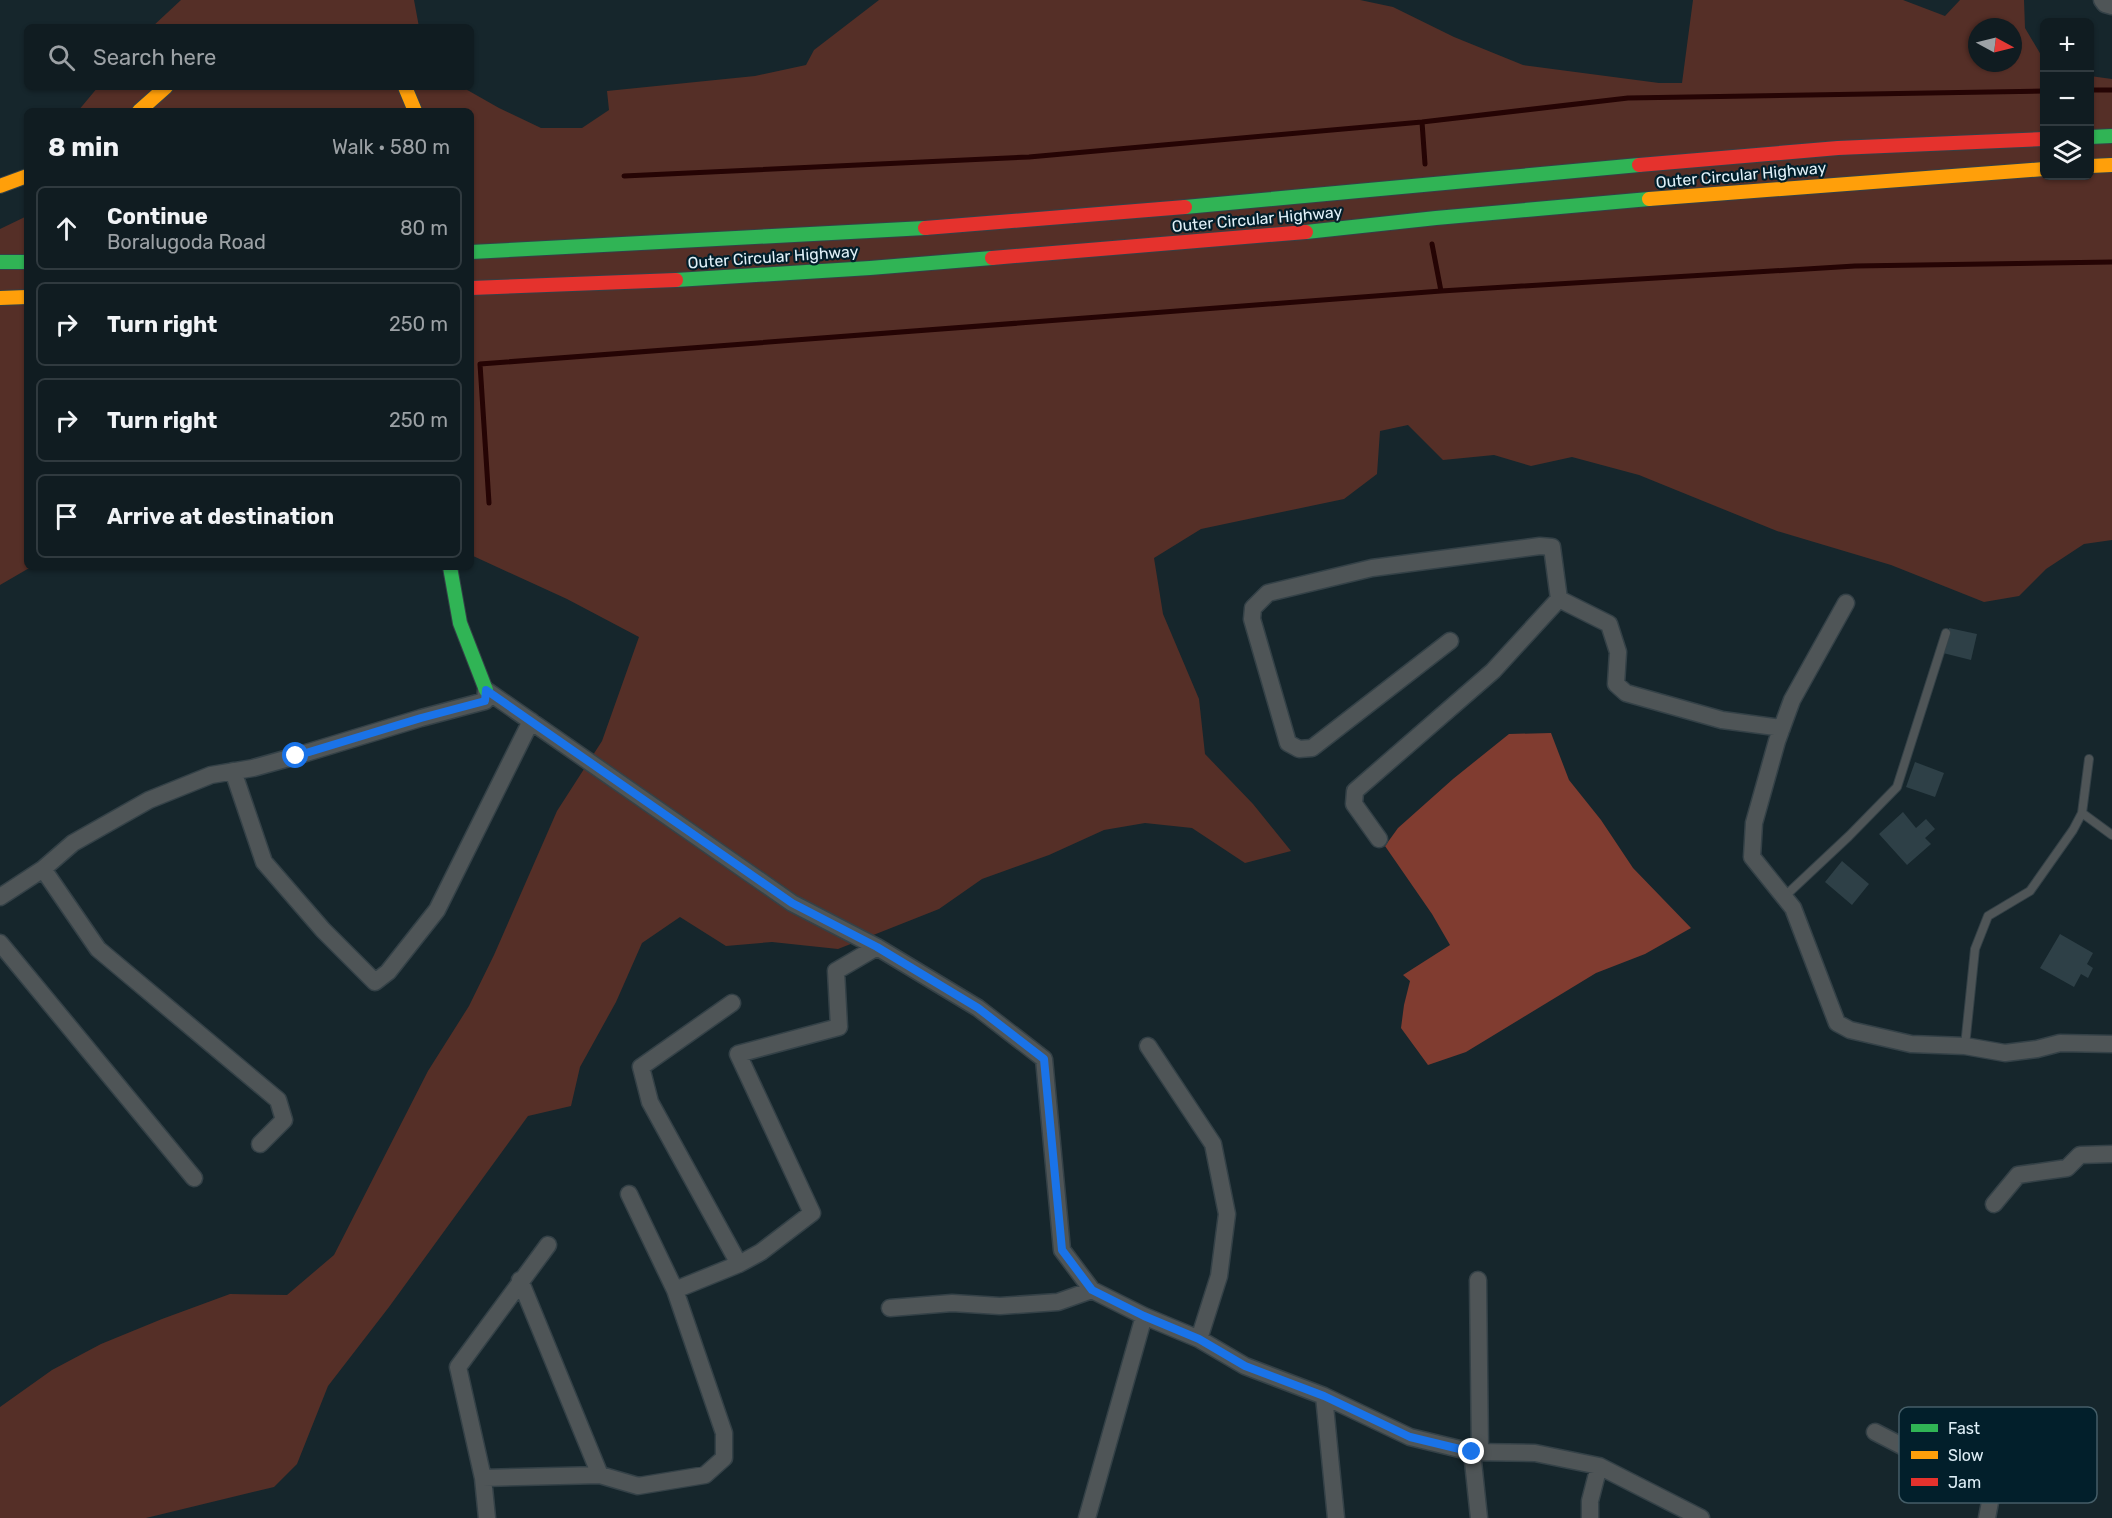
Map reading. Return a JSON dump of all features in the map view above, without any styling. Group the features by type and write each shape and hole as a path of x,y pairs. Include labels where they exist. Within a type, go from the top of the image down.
{"main road":[{"path":"142,108 162,90"},
{"path":"406,90 414,108"},
{"path":"2094,137 2112,136"},
{"name":"Outer Circular Highway","path":"474,252 877,232 1285,199 1815,150 2040,139"},
{"path":"2094,166 2112,165"},
{"name":"Outer Circular Highway","path":"474,288 693,279 870,268 1263,237 1623,201 2040,169"},
{"path":"0,186 24,177"},
{"path":"0,262 24,262"},
{"path":"0,298 24,297"},
{"path":"451,570 460,623 486,690"}],"street":[{"path":"2102,0 2105,4 2112,6"},
{"path":"1378,839 1353,804 1355,791 1493,671 1559,598 1552,547 1540,546 1372,568 1268,593 1253,608 1252,619 1288,744 1299,749 1312,748 1450,641"},
{"path":"1559,598 1609,624 1618,652 1616,684 1626,693 1722,720 1782,728"},
{"path":"1846,603 1792,700 1754,823 1752,856 1793,908 1838,1023 1850,1030 1911,1044 1965,1046 2005,1053 2060,1043 2112,1044"},
{"path":"0,897 43,869 73,843 149,800 211,775 296,756 485,701 486,690 792,903 877,947 978,1008 1044,1059 1062,1250 1092,1290 1144,1316 1199,1339 1245,1366 1324,1396 1410,1437 1476,1452 1535,1453 1599,1466 1701,1518"},
{"path":"233,771 264,862 323,930 375,982 388,972 437,910 531,721"},
{"path":"43,869 98,949 278,1100 284,1120 260,1144"},
{"path":"0,943 194,1178"},
{"path":"675,1290 761,1252 812,1213 738,1054 839,1027 836,971 877,947"},
{"path":"732,1003 641,1067 650,1102 738,1264"},
{"path":"1148,1046 1213,1144 1227,1214 1219,1276 1199,1339"},
{"path":"1994,1204 2018,1175 2067,1168 2080,1155 2112,1154"},
{"path":"483,1478 600,1476 638,1486 705,1474 723,1458 724,1433 675,1290 629,1194"},
{"path":"487,1518 483,1478 458,1367 548,1245"},
{"path":"520,1280 600,1476"},
{"path":"1478,1280 1476,1452 1479,1518"},
{"path":"890,1308 952,1303 1000,1306 1058,1302 1092,1290"},
{"path":"1087,1518 1144,1316"},
{"path":"1324,1396 1336,1518"},
{"path":"1875,1432 1899,1445"},
{"path":"1590,1518 1590,1501 1599,1466"},
{"path":"1988,1518 1990,1503"}],"lane":[{"path":"1784,897 1897,787 1946,633"},
{"path":"1965,1046 1975,949 1988,916 2030,891 2073,830 2082,813 2089,759"},
{"path":"2082,813 2112,835"}],"shaded area":[{"path":"181,0 414,0 418,24 155,24"},
{"path":"879,0 1360,0 1393,7 1454,37 1523,65 1659,83 1682,83 1693,0 1903,0 1945,16 1960,0 2024,0 2025,28 2040,53 2040,180 2094,180 2094,77 2112,79 2112,540 2084,544 2046,569 2019,596 1984,602 1891,565 1777,531 1639,475 1572,457 1531,466 1494,455 1443,460 1408,425 1380,431 1377,474 1344,499 1201,529 1154,558 1163,614 1199,699 1205,754 1253,804 1291,851 1245,863 1192,828 1145,823 1104,830 1049,855 982,879 939,909 838,949 772,942 726,946 680,917 642,943 616,1002 580,1067 571,1106 528,1116 389,1307 328,1386 297,1464 274,1487 146,1518 0,1518 0,1407 52,1370 101,1344 162,1319 230,1294 287,1295 334,1255 428,1071 469,1006 494,955 557,811 602,741 639,637 567,599 474,556 474,108 80,108 96,90 467,90 541,128 582,128 609,110 607,91 755,76 806,65 814,50"},
{"path":"24,217 24,570 26,570 0,585 0,229"},
{"path":"1551,733 1569,780 1601,820 1633,868 1691,928 1645,954 1596,973 1466,1052 1428,1065 1401,1028 1410,981 1403,975 1450,945 1432,914 1385,846 1398,828 1453,779 1509,734"}],"building":[{"path":"1949,628 1977,634 1971,660 1943,653"},
{"path":"1915,762 1944,773 1935,797 1906,787"},
{"path":"1903,812 1916,828 1926,819 1935,829 1925,838 1931,844 1907,865 1879,834"},
{"path":"1842,861 1869,884 1852,905 1825,882"},
{"path":"2060,934 2093,953 2087,964 2093,968 2088,978 2081,974 2074,987 2040,968"}],"waterway":[{"path":"2094,90 2112,90"},
{"path":"624,176 1029,157 1422,122 1628,98 2040,91"},
{"path":"1422,122 1425,164"},
{"path":"1432,244 1441,291"},
{"path":"489,503 480,364 1441,291 1855,266 2112,262"}],"traffic: fast":[{"path":"2094,137 2112,136"},
{"path":"1185,207 1639,165"},
{"path":"1306,232 1649,199"},
{"path":"474,252 925,228"},
{"path":"676,280 992,258"},
{"path":"0,262 24,262"},
{"path":"451,570 460,623 486,690"}],"traffic: slow":[{"path":"142,108 163,90"},
{"path":"406,90 414,108"},
{"path":"2094,166 2112,165"},
{"path":"1649,199 2040,169"},
{"path":"0,186 24,177"},
{"path":"0,298 24,297"}],"traffic: jam":[{"path":"1639,165 1838,148 2040,139"},
{"path":"925,228 1185,207"},
{"path":"992,258 1306,232"},
{"path":"474,288 676,280"}],"route":[{"path":"296,756 485,701 486,690 792,903 877,947 978,1008 1044,1059 1062,1250 1092,1290 1144,1316 1199,1339 1245,1366 1324,1396 1410,1437 1472,1452"}]}
